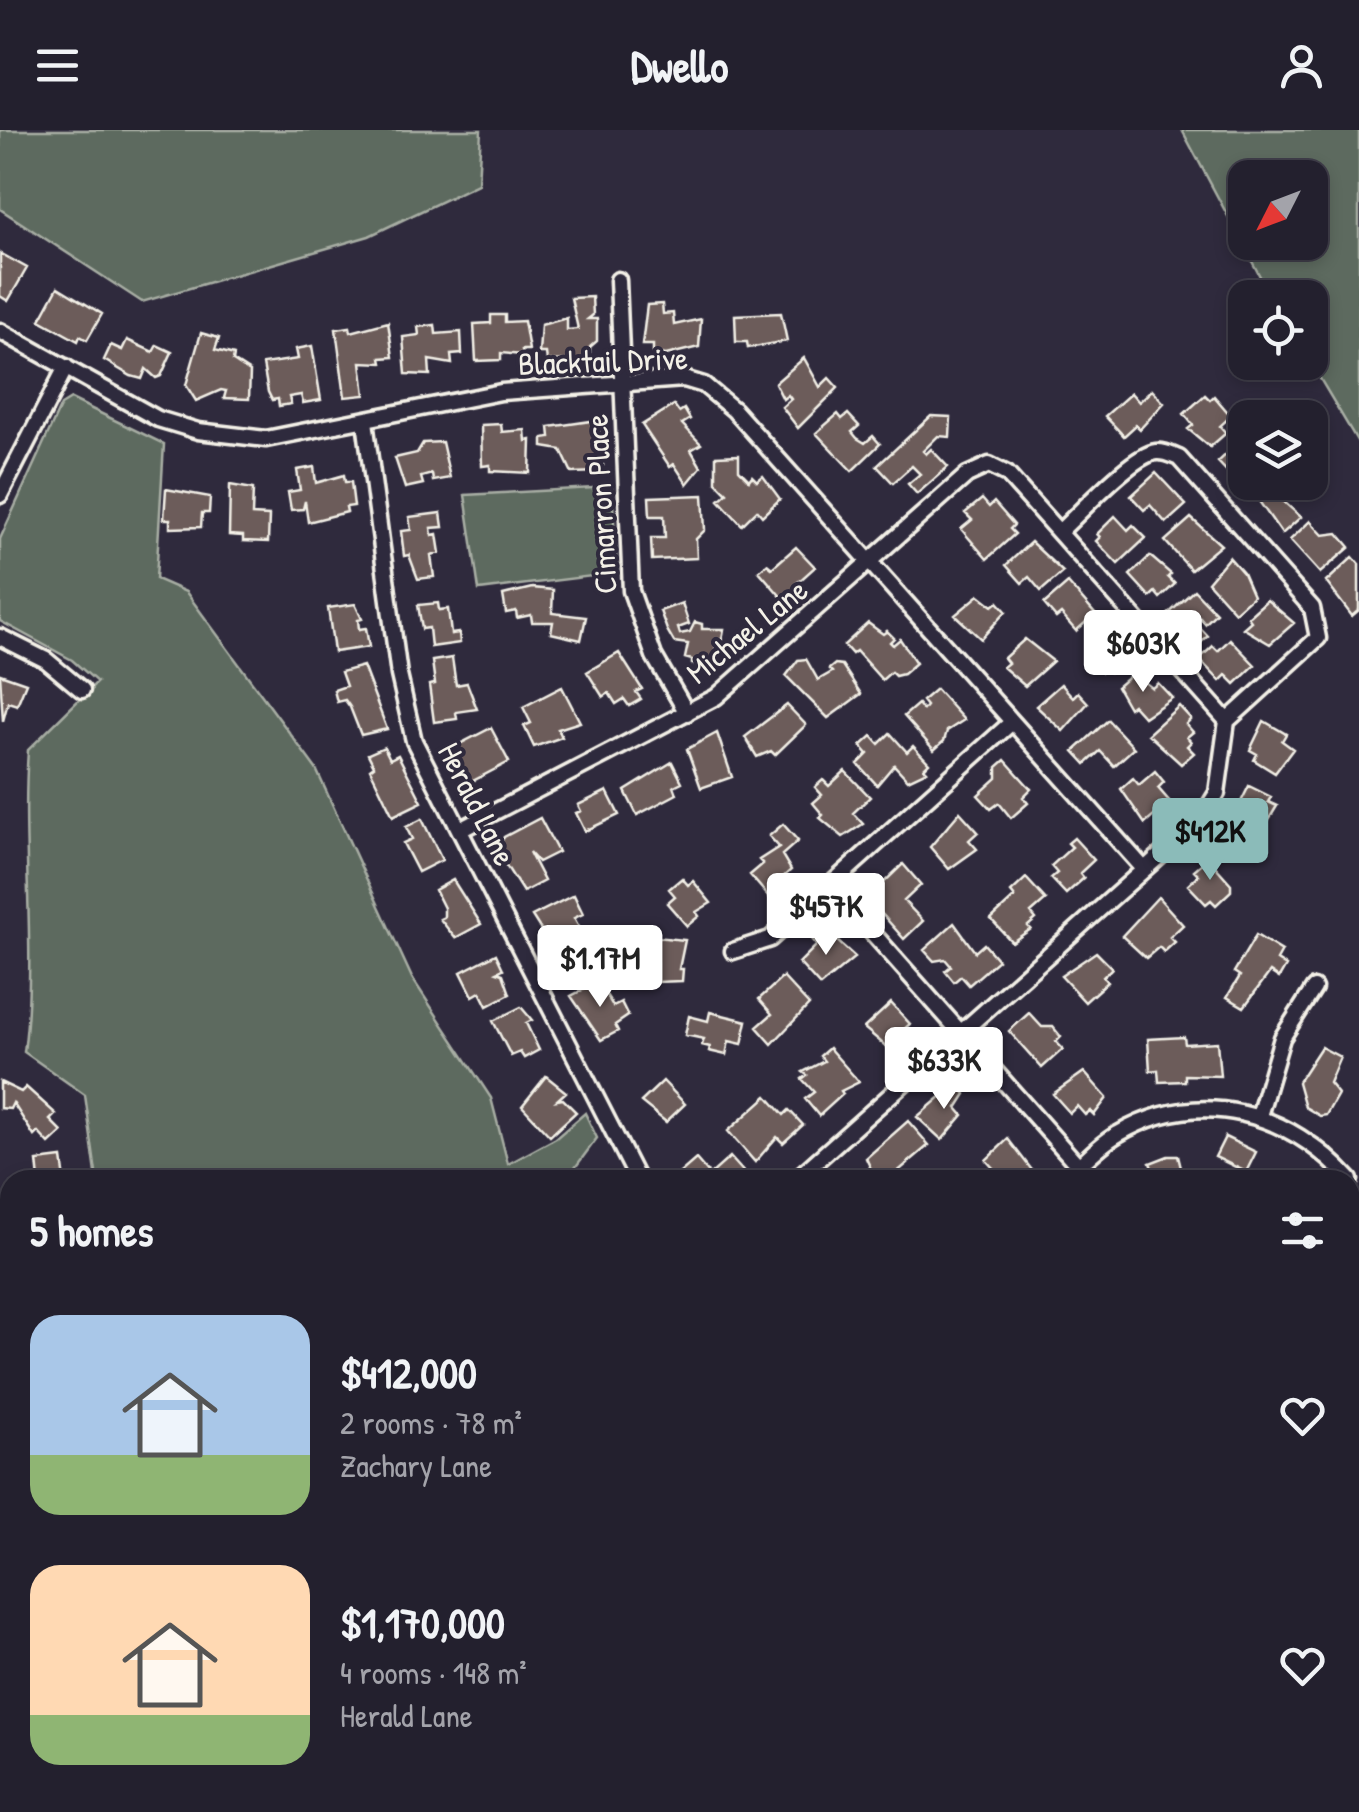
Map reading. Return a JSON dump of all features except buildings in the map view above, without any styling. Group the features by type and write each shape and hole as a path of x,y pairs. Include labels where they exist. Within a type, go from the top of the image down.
{"street":[{"name":"Cimarron Place","path":"618,280 631,590 654,656 686,713"},
{"name":"Blacktail Drive","path":"0,331 158,419 198,432 266,439 501,392 684,379 719,394 1144,868"},
{"path":"0,495 66,366"},
{"name":"Herald Lane","path":"365,422 406,719 633,1170"},
{"path":"805,1170 1212,805 1227,720 1312,648 1319,627 1312,608 1179,458 1154,452 1136,462 1060,532 1227,720"},
{"name":"Michael Lane","path":"460,830 686,713 737,682 968,476 989,465 1007,474 1060,532"},
{"path":"0,637 46,660 82,690"},
{"path":"733,952 770,939 1012,722"},
{"path":"830,885 1083,1170"},
{"path":"1259,1116 1282,1038 1314,988"},
{"path":"1075,1170 1116,1134 1151,1120 1217,1109 1259,1116 1307,1137 1340,1170"}],"green space":[{"path":"0,130 481,130 478,184 369,236 142,302 0,209"},
{"path":"1182,130 1359,130 1359,444 1321,380 1328,380 1328,280 1262,280 1251,260 1328,260 1328,160 1228,160 1228,216"},
{"path":"71,399 164,444 156,579 186,592 316,769 412,978 491,1098 508,1164 556,1138 585,1113 597,1138 573,1170 96,1170 85,1095 24,1052 29,976 28,750 97,682 72,660 0,621 0,539 61,405"},
{"path":"612,487 617,573 479,590 465,495"}]}
